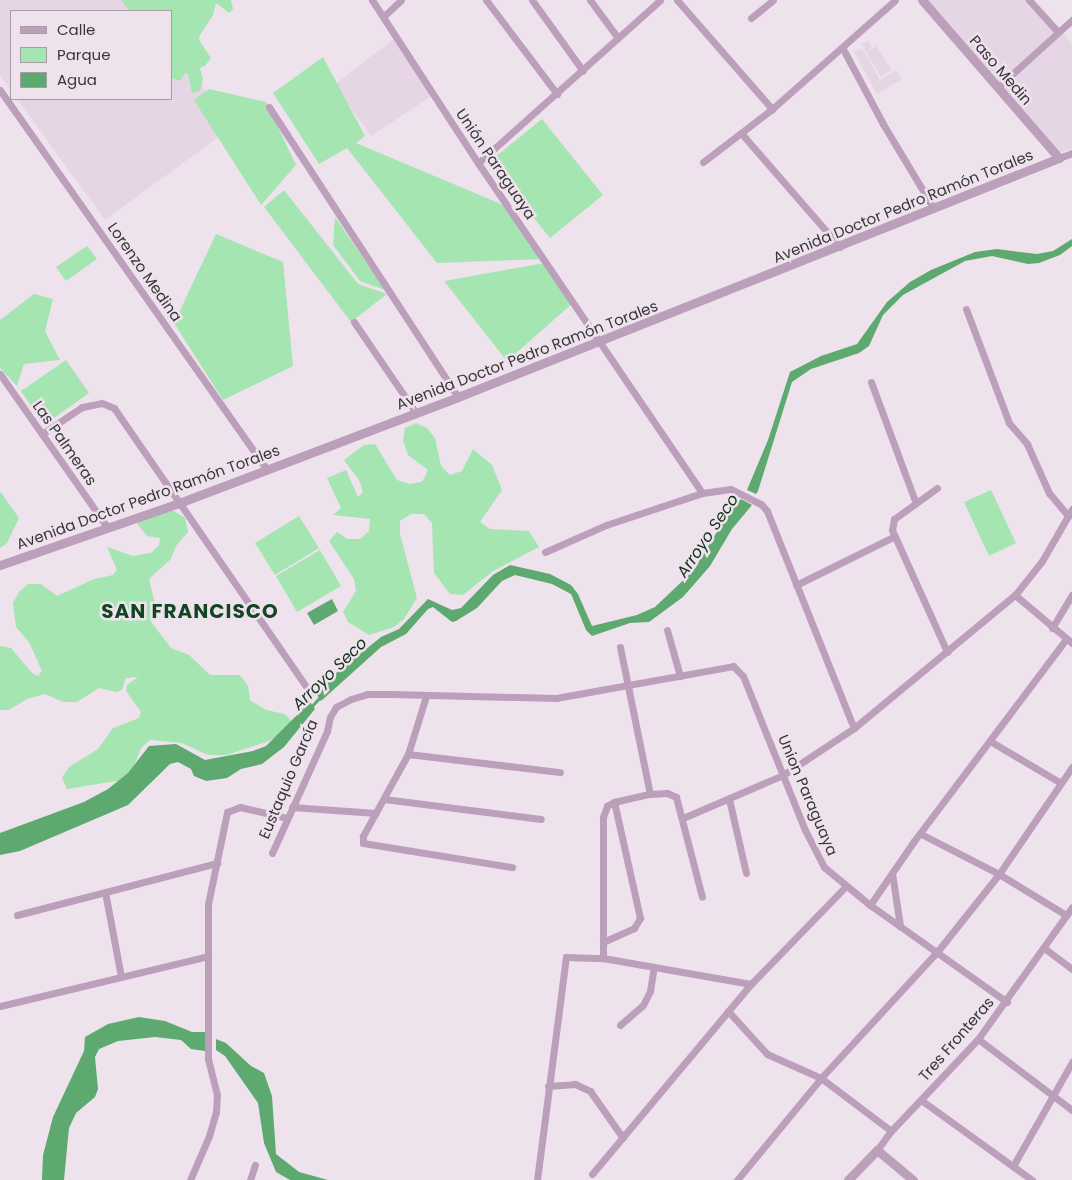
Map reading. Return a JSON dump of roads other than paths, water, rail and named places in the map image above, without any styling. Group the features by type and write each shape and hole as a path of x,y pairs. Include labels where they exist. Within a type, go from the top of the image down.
{"street":[{"name":"Unión Paraguaya","path":"372,0 478,163 702,493"},
{"path":"384,16 401,0"},
{"path":"486,0 557,94"},
{"path":"532,0 583,71"},
{"path":"590,0 618,38"},
{"path":"478,163 583,71 660,0"},
{"path":"677,0 772,110"},
{"path":"752,18 773,0"},
{"path":"702,162 772,110 843,49 894,0"},
{"name":"Paso Medin","path":"922,0 1059,158"},
{"path":"1029,0 1058,32"},
{"path":"998,87 1072,20"},
{"path":"843,49 883,124 934,209"},
{"name":"Lorenzo Medina","path":"0,90 267,470"},
{"path":"269,107 458,397"},
{"path":"741,133 840,247"},
{"path":"1059,158 1072,153"},
{"name":"Avenida Doctor Pedro Ramón Torales","path":"0,565 179,503 458,397 840,247 1059,158"},
{"path":"966,309 1009,423 1027,444 1049,493 1068,516"},
{"path":"354,322 416,413"},
{"name":"Las Palmeras","path":"0,374 107,528"},
{"path":"871,382 915,501"},
{"path":"42,434 82,407 102,403 114,408 311,694"},
{"path":"937,488 915,501 894,519 893,537 947,652"},
{"path":"545,552 606,525 702,493 731,489 761,504 854,728"},
{"path":"684,818 783,775 854,728 1015,595 1042,561 1072,509"},
{"path":"796,586 893,537"},
{"path":"870,905 990,741 1069,641 1015,595"},
{"path":"1052,628 1072,595"},
{"path":"512,867 369,846 363,843 363,836 408,754 426,696 556,698 680,676 667,630"},
{"path":"620,646 650,794"},
{"name":"Union Paraguaya","path":"680,676 734,666 744,676 783,775 824,867 870,905 1007,1002"},
{"name":"Eustaquio García","path":"272,853 327,731 330,716 336,707 367,694 426,696"},
{"path":"990,741 1060,782"},
{"path":"408,754 560,772"},
{"path":"737,1180 821,1078 937,952 999,874 1072,767"},
{"path":"603,958 603,818 607,806 614,802 650,794 667,793 676,797 684,818 702,896"},
{"path":"384,799 541,819"},
{"path":"729,799 746,873"},
{"path":"603,942 634,928 640,918 614,802"},
{"path":"190,1180 210,1136 216,1112 217,1094 208,1058 208,904 227,812 233,808 287,818"},
{"path":"292,808 376,814"},
{"path":"921,834 999,874 1066,915"},
{"path":"17,915 217,863"},
{"path":"892,873 900,926"},
{"path":"592,1174 751,984 846,886"},
{"path":"105,892 121,977"},
{"name":"Tres Fronteras","path":"848,1180 978,1038 1007,1002 1072,907"},
{"path":"1044,948 1072,969"},
{"path":"537,1180 563,960 570,955 603,958 751,984"},
{"path":"0,1006 208,956"},
{"path":"620,1025 643,1005 650,991 654,967"},
{"path":"728,1011 767,1054 821,1078 891,1131"},
{"path":"978,1038 1072,1110"},
{"path":"1012,1166 1072,1062"},
{"path":"548,1086 575,1084 590,1091 623,1138"},
{"path":"920,1100 1032,1180"},
{"path":"877,1150 913,1180"},
{"path":"250,1180 255,1165"}],"water":[{"path":"1072,239 1072,246 1060,255 1039,263 1028,264 992,256 965,261 903,295 883,315 869,346 859,353 811,369 792,382 758,491 756,494 747,490 768,440 790,372 821,356 857,344 887,302 910,282 931,270 975,252 997,249 1037,254 1053,251"},
{"path":"741,499 752,505 732,529 710,566 683,597 649,622 630,623 592,636 586,630 571,594 552,584 515,575 502,581 477,608 456,621 452,622 433,607 428,609 406,634 381,647 321,701 317,695 335,674 381,637 399,629 428,599 452,610 461,608 493,575 510,565 550,574 571,585 578,594 592,626 637,615 655,607 693,571 729,512"},
{"path":"332,599 338,611 314,625 307,613"},
{"path":"310,702 315,709 284,747 262,764 241,769 227,778 206,781 194,776 191,769 178,762 170,764 128,805 20,851 0,855 0,833 84,802 108,789 128,773 149,746 176,744 205,760 253,751 266,746"},
{"path":"139,1017 165,1021 192,1032 205,1032 205,1051 191,1049 181,1040 155,1037 118,1041 99,1049 95,1057 98,1089 95,1097 76,1113 69,1128 64,1180 42,1180 43,1155 53,1117 84,1051 85,1037 108,1024"},
{"path":"216,1039 226,1043 251,1066 264,1073 272,1096 276,1154 299,1172 328,1180 290,1180 276,1172 264,1143 258,1103 225,1056 216,1050"}],"waterway":[{"name":"Arroyo Seco","path":"311,707 321,696"}],"district":[{"name":"SAN FRANCISCO","path":"190,611"}]}
